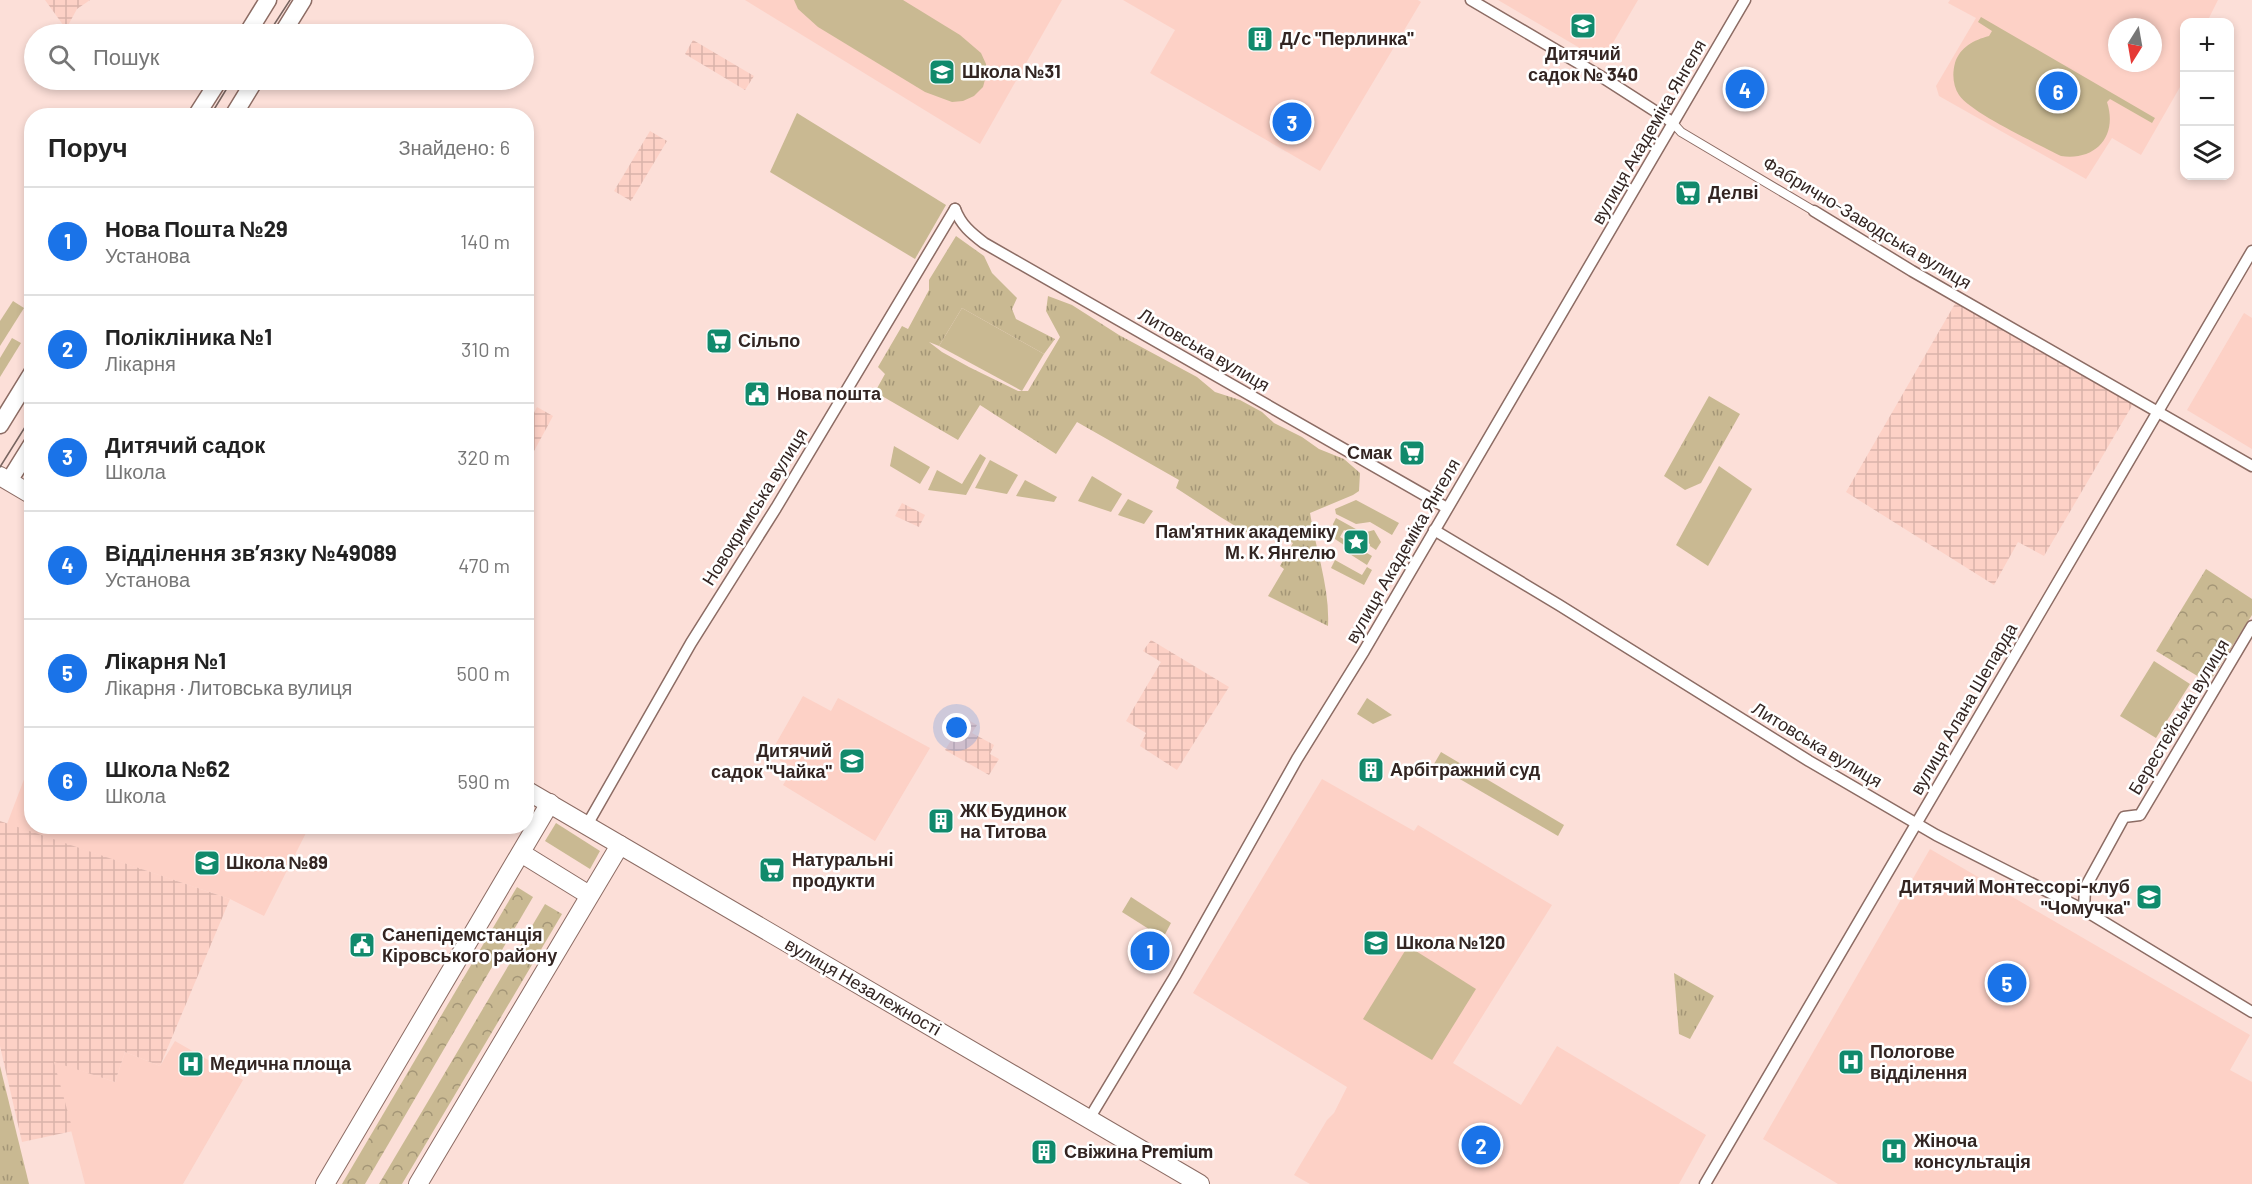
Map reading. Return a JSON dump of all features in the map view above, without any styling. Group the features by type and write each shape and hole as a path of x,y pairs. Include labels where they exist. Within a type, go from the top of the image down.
{"main road":[{"path":"253,24 268,0"},
{"path":"288,24 303,0"},
{"path":"201,108 213,90"},
{"path":"238,108 249,90"},
{"path":"0,424 24,386"},
{"path":"24,455 3,484 24,492"},
{"name":"вулиця Незалежності","path":"534,794 1200,1184"},
{"path":"534,831 550,803"},
{"path":"326,1184 532,834"},
{"path":"418,1184 620,844"},
{"path":"521,853 590,895"}],"street":[{"name":"Фабрично-Заводська вулиця","path":"1471,0 1602,77 1672,122 1681,132 1912,271 2252,466"},
{"name":"вулиця Академіка Янгеля","path":"1089,1119 1175,976 1297,759 1635,190 1672,122 1745,0"},
{"name":"Литовська вулиця","path":"955,209 964,226 984,243 1447,508"},
{"name":"Новокримська вулиця","path":"587,825 691,643 776,508 955,209"},
{"name":"вулиця Алана Шепарда","path":"1705,1184 2252,251"},
{"name":"Литовська вулиця","path":"1434,530 1569,611 1809,761 1916,824 2084,910 2252,1012"},
{"name":"Берестейська вулиця","path":"2084,910 2085,888 2124,817 2140,815 2252,626"}],"shaded area":[{"path":"45,0 90,0 77,9 69,24 62,24"},
{"name":"Школа №31","path":"745,0 1062,0 980,144"},
{"path":"1123,0 1418,0 1421,2 1320,171 1150,73 1175,30"},
{"name":"Дитячий садок № 340","path":"1498,0 1638,0 1607,53 1590,54"},
{"path":"1950,0 2218,0 2209,18 2180,18 2180,87 2141,155 2112,138 2086,179 1939,96 1936,86 1976,18 1948,3"},
{"path":"693,40 754,76 745,90 685,54"},
{"path":"650,131 667,141 631,201 614,191"},
{"path":"1956,302 2133,404 2044,556 2018,542 1994,585 1846,492"},
{"path":"2244,313 2252,318 2252,449 2187,410"},
{"path":"537,407 553,416 534,451 534,413"},
{"path":"902,503 925,515 919,527 895,516"},
{"path":"1151,640 1229,687 1177,770 1140,746 1146,733 1126,721 1161,662 1143,651"},
{"name":"Дитячий садок \"Чайка\"","path":"803,696 831,711 838,698 930,748 875,841 783,785 793,769 770,754"},
{"path":"965,718 977,725 972,733 994,745 990,754 999,759 989,775 945,750"},
{"name":"Школа №89","path":"24,779 24,830 7,824"},
{"name":"Школа №120","path":"1322,779 1414,831 1418,825 1552,905 1453,1063 1521,1105 1557,1046 1706,1135 1679,1184 1310,1184 1294,1175 1327,1120 1334,1113 1347,1087 1193,993"},
{"path":"0,821 24,829 24,834 38,834 230,899 160,1066 125,1052 115,1082 54,1062 73,1131 22,1142 0,1046"},
{"name":"Школа №89","path":"37,834 305,834 264,916 230,899"},
{"path":"1930,849 2250,1035 2230,1070 2252,1082 2252,1184 1838,1184 1763,1139"},
{"path":"175,1041 243,1080 183,1184 85,1184 53,1061 115,1082 125,1052 160,1066"}],"green space":[{"path":"794,0 903,0 960,35 981,53 986,64 983,87 974,96 963,101 952,102 925,92 818,27 798,9"},
{"path":"1981,17 2155,118 2152,123 2110,99 2107,102 2110,114 2107,135 2094,150 2073,157 2061,156 1990,119 1959,95 1954,80 1955,63 1960,53 1973,42 1989,36 1992,31 1978,22"},
{"path":"797,113 946,205 915,259 770,172"},
{"path":"956,236 984,256 992,273 1017,298 1012,309 1016,319 1055,339 1044,354 962,308 939,346 929,342 942,352 1018,391 1028,391 1060,337 1046,311 1048,296 1072,305 1119,335 1197,377 1215,392 1240,400 1262,412 1274,423 1302,437 1319,449 1344,459 1360,473 1359,491 1310,513 1325,584 1328,626 1268,596 1284,569 1280,566 1293,543 1271,531 1264,540 1241,529 1176,488 1179,480 1077,422 1056,454 980,405 958,440 875,392 885,374 878,367 902,326 908,329 929,290 929,280"},
{"path":"13,301 24,308 0,346 0,321"},
{"path":"962,308 1044,354 1022,391 939,346"},
{"path":"12,338 21,343 0,377 0,358"},
{"path":"1709,396 1740,414 1701,483 1685,490 1664,476"},
{"path":"894,446 930,467 920,484 890,466"},
{"path":"980,454 986,458 966,495 928,490 937,470 962,484"},
{"path":"990,460 1018,475 1007,494 975,488"},
{"path":"1719,466 1752,489 1708,566 1676,545"},
{"path":"1092,476 1122,494 1111,512 1078,501"},
{"path":"1025,480 1057,497 1054,502 1016,496"},
{"path":"1128,499 1153,511 1144,524 1118,515"},
{"path":"1356,500 1399,523 1392,535 1370,522 1356,524 1336,514 1335,509"},
{"path":"1336,518 1363,533 1374,530 1381,542 1376,550 1370,544 1344,530 1340,537 1372,556 1367,565 1345,551 1347,547 1332,537"},
{"path":"1335,560 1362,575 1367,567 1372,570 1364,585 1331,568"},
{"path":"2206,569 2252,599 2252,615 2209,683 2156,651"},
{"path":"2154,661 2190,684 2156,738 2120,716"},
{"path":"1367,698 1392,715 1373,724 1357,714"},
{"path":"1441,752 1564,825 1558,836 1434,764"},
{"path":"556,823 600,851 590,869 545,841"},
{"path":"517,887 533,897 365,1184 342,1184"},
{"path":"1131,897 1171,923 1163,938 1122,912"},
{"path":"545,904 562,914 402,1184 379,1184"},
{"path":"1408,946 1476,989 1432,1060 1363,1019"},
{"path":"1674,973 1714,996 1690,1039 1679,1034"},
{"path":"0,1066 29,1184 0,1184"}],"tram line":[{"path":"274,24 290,0"},
{"path":"215,108 226,90"},
{"path":"0,467 24,429"}],"place":[{"name":"Дитячий садок № 340","path":"1583,26"},
{"name":"Д/с \"Перлинка\"","path":"1260,39"},
{"name":"Школа №31","path":"942,72"},
{"name":"Відділення зв’язку №49089","path":"1745,89"},
{"name":"Школа №62","path":"2058,91"},
{"name":"Дитячий садок","path":"1292,122"},
{"name":"Делві","path":"1688,193"},
{"name":"Сільпо","path":"719,341"},
{"name":"Нова пошта","path":"757,394"},
{"name":"Смак","path":"1412,453"},
{"name":"Пам'ятник академіку М. К. Янгелю","path":"1356,542"},
{"name":"Дитячий садок \"Чайка\"","path":"852,761"},
{"name":"Арбітражний суд","path":"1371,770"},
{"name":"ЖК Будинок на Титова","path":"941,821"},
{"name":"Школа №89","path":"207,863"},
{"name":"Натуральні продукти","path":"772,870"},
{"name":"Дитячий Монтессорі-клуб \"Чомучка\"","path":"2149,897"},
{"name":"Школа №120","path":"1376,943"},
{"name":"Санепідемстанція Кіровського району","path":"362,945"},
{"name":"Нова Пошта №29","path":"1150,951"},
{"name":"Лікарня №1","path":"2007,983"},
{"name":"Пологове відділення","path":"1851,1062"},
{"name":"Медична площа","path":"191,1064"},
{"name":"Полікліника №1","path":"1481,1145"},
{"name":"Жіноча консультація","path":"1894,1151"},
{"name":"Свіжина Premium","path":"1044,1152"}]}
